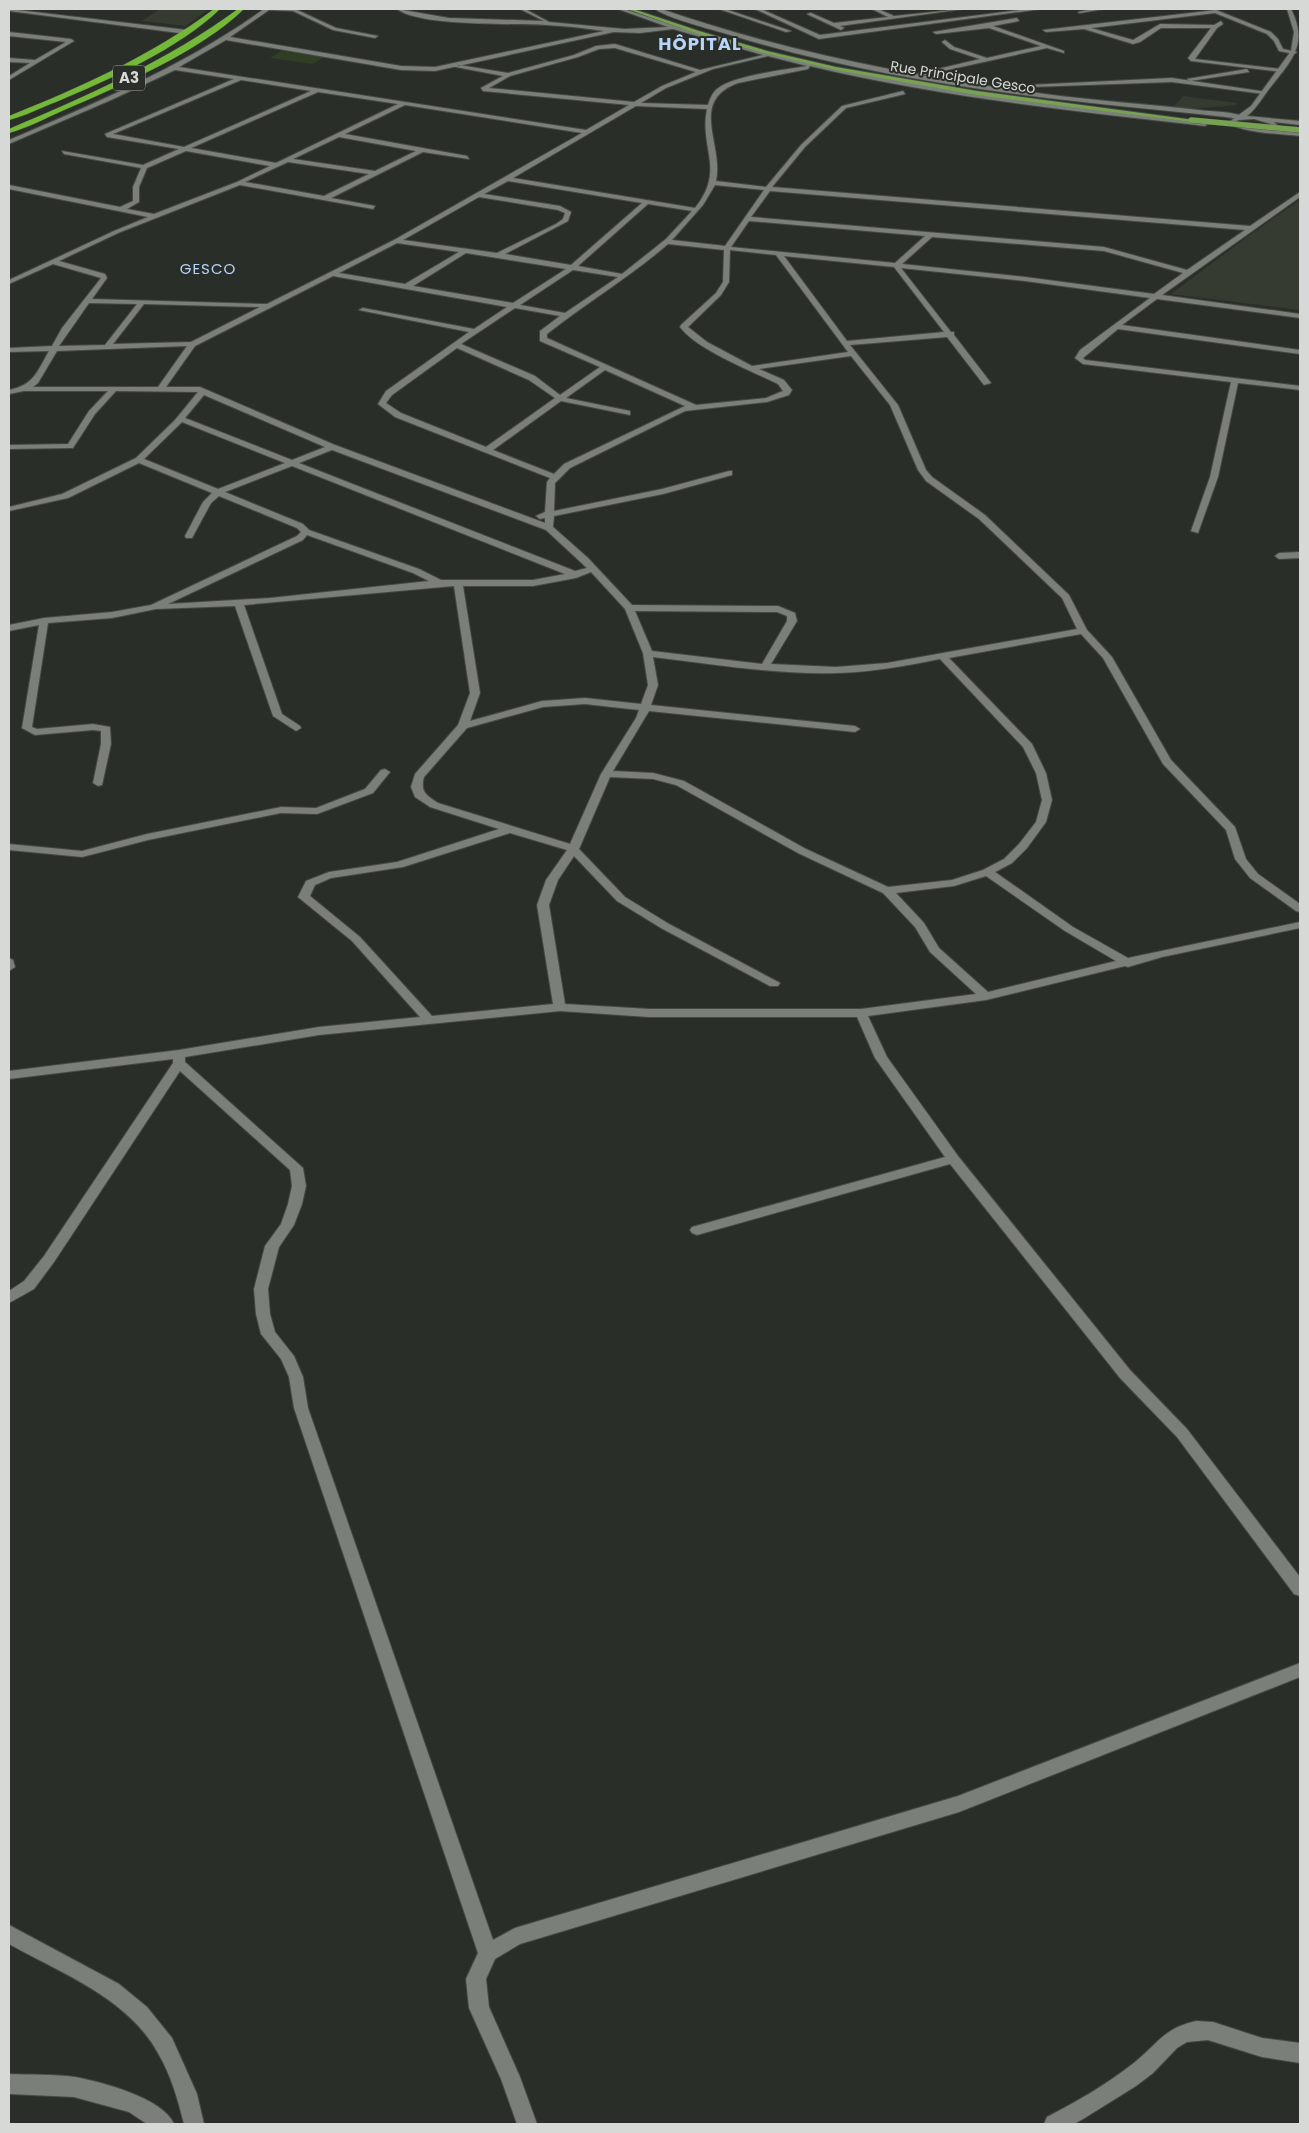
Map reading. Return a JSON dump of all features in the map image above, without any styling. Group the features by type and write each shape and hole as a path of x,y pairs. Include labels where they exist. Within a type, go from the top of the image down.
{"highway":[{"name":"A3","path":"9,118 116,72 187,32 217,9"},
{"name":"A3","path":"9,131 140,73 193,43 240,9"}],"main road":[{"name":"Rue Principale Gesco","path":"629,9 692,31 765,52 856,72 1002,97 1300,129"},
{"name":"Rue Principale Gesco","path":"644,9 760,46 864,70 1042,99 1192,118"}],"street":[{"path":"15,16 37,9"},
{"path":"9,142 174,68 269,9 294,10 335,29 375,36"},
{"path":"399,9 425,17 548,23 614,30 654,31 671,28"},
{"path":"522,9 546,20 548,23"},
{"path":"620,9 671,28 766,56 810,66 988,98 1243,128 1300,129"},
{"path":"657,9 766,44 915,76 1060,98 1267,119 1300,129"},
{"path":"664,11 683,9"},
{"path":"721,9 794,33 822,36 1039,9"},
{"path":"756,9 812,35"},
{"path":"874,9 893,16"},
{"path":"895,9 926,24"},
{"path":"833,25 893,16 962,9"},
{"path":"1080,12 1102,9"},
{"path":"1243,128 1231,122 1232,119 1241,117 1257,106 1264,92 1296,54 1295,19 1288,9"},
{"path":"9,10 187,32"},
{"path":"1046,30 1084,27 1214,10 1269,33 1276,40 1281,50 1296,54"},
{"path":"809,14 852,33"},
{"path":"1230,16 1215,27 1191,58 1281,71"},
{"path":"936,32 987,26 1017,20"},
{"path":"987,26 1062,52"},
{"path":"1084,27 1132,44 1160,26 1215,27"},
{"path":"224,38 400,68 428,69 450,66 614,30"},
{"path":"9,34 71,41 9,78"},
{"path":"586,36 700,72"},
{"path":"946,42 952,48 987,60"},
{"path":"615,46 598,46 576,56 508,75 483,89 635,104 711,107"},
{"path":"915,76 1046,47"},
{"path":"9,350 192,344 396,241 507,179 664,87 700,72 766,56"},
{"path":"9,60 36,62"},
{"path":"450,66 508,75"},
{"path":"693,407 543,339 543,333 566,314 668,242 696,210 713,183 713,153 709,136 711,107 716,94 726,86 810,66"},
{"path":"174,68 587,132"},
{"path":"1031,85 1172,80 1266,69"},
{"path":"240,78 107,135 276,165"},
{"path":"1172,80 1264,92"},
{"path":"64,152 144,166 318,90"},
{"path":"548,528 549,488 554,477 567,466 683,409 767,400 786,393 788,390 781,382 702,342 686,331 684,327 723,288 726,282 727,248 768,189 803,146 840,110 850,105 903,93"},
{"path":"9,282 153,216 174,210 239,183 403,104"},
{"path":"1255,129 1274,125 1257,106"},
{"path":"339,135 467,158"},
{"path":"323,198 422,150"},
{"path":"287,160 376,173"},
{"path":"123,208 136,202 136,187 144,166"},
{"path":"507,179 696,210"},
{"path":"239,183 374,207"},
{"path":"713,183 1250,228"},
{"path":"9,187 123,208 153,216"},
{"path":"1300,194 1188,272 1083,352 1080,360 1099,364 1300,388"},
{"path":"478,195 560,208 568,212 566,220 498,255"},
{"path":"554,477 398,416 382,404 389,393 475,331 573,267 648,202"},
{"path":"747,219 1104,249 1139,256 1188,272"},
{"path":"896,266 932,234"},
{"path":"396,241 466,250 622,276"},
{"path":"668,242 1060,283 1154,298 1300,316"},
{"path":"406,287 466,250"},
{"path":"778,253 894,405 922,470 929,479 982,517 1066,597 1083,632 1107,657 1167,762 1231,830 1241,858 1254,876 1300,909"},
{"path":"24,389 34,383 54,348 104,278 103,275 54,262"},
{"path":"896,266 951,334 987,383"},
{"path":"330,273 566,314"},
{"path":"87,301 267,305"},
{"path":"108,346 142,302"},
{"path":"362,310 475,331"},
{"path":"1118,327 1300,352"},
{"path":"845,343 951,334"},
{"path":"161,388 192,344"},
{"path":"457,345 532,378 561,399 627,413"},
{"path":"751,368 853,353"},
{"path":"487,450 605,367"},
{"path":"1195,531 1214,476 1235,380"},
{"path":"9,447 70,446 92,413 114,388"},
{"path":"9,392 24,389 114,388 197,390 332,447 548,528 559,535 629,608 648,653 653,685 641,718 606,774 573,848 552,880 543,905 560,1007"},
{"path":"9,509 65,496 139,460 181,419 202,392"},
{"path":"181,419 576,575"},
{"path":"189,536 208,502 218,492 332,447"},
{"path":"139,460 300,526 306,532 416,571 439,583"},
{"path":"526,519 663,491 729,474"},
{"path":"154,607 300,538 306,532"},
{"path":"1279,556 1300,555"},
{"path":"9,628 44,620 112,615 154,607 238,602 439,583 533,583 576,575 593,569"},
{"path":"458,582 475,686 471,709 464,726 424,768 416,787 419,795 434,804 573,848 620,899 665,926 774,983"},
{"path":"238,602 278,716 296,728"},
{"path":"629,608 778,610 787,612 792,615 792,621 766,667"},
{"path":"44,620 27,728 35,732 93,727 106,728 106,744 98,783"},
{"path":"648,653 766,667 804,670 844,669 887,666 1083,632"},
{"path":"887,892 954,883 987,872 1008,861 1041,822 1047,800 1041,773 1028,746 942,656"},
{"path":"464,726 542,704 585,701 855,729"},
{"path":"9,847 82,854 147,837 281,810 317,811 369,791 385,772"},
{"path":"606,774 653,776 680,783 802,851 887,892 920,925 934,950 986,996"},
{"path":"428,1019 404,996 356,939 304,897 310,883 329,875 399,865 511,829"},
{"path":"987,872 1069,928 1128,963"},
{"path":"9,1075 179,1059 319,1031 560,1007 650,1014 861,1013 986,996 1128,963 1162,953 1300,925"},
{"path":"9,962 9,967"},
{"path":"861,1013 881,1058 953,1159 1125,1374 1182,1433 1300,1590"},
{"path":"9,1298 29,1285 49,1259 179,1059"},
{"path":"179,1059 296,1168 300,1186 287,1225 272,1246 261,1289 263,1314 268,1334 287,1356 296,1377 301,1408 488,1953"},
{"path":"698,1230 953,1159"},
{"path":"527,2124 510,2077 479,2008 476,1978 488,1953 515,1938 959,1804 1300,1670"},
{"path":"9,1934 112,1991 140,2014 165,2045 187,2094 194,2124"},
{"path":"1054,2124 1078,2112 1139,2072 1162,2046 1177,2036 1197,2030 1218,2032 1241,2041 1282,2052 1300,2053"},
{"path":"9,2084 74,2087 134,2103 164,2124"}],"shaded area":[{"path":"160,9 208,9 186,26 142,21"},
{"path":"1183,96 1237,103 1237,105 1190,109 1173,108"},
{"path":"1300,200 1300,310 1171,294 1251,234"}],"green space":[{"path":"281,51 326,56 313,64 270,58"}],"district":[{"name":"HÔPITAL","path":"700,44"},
{"name":"GESCO","path":"208,269"}]}
